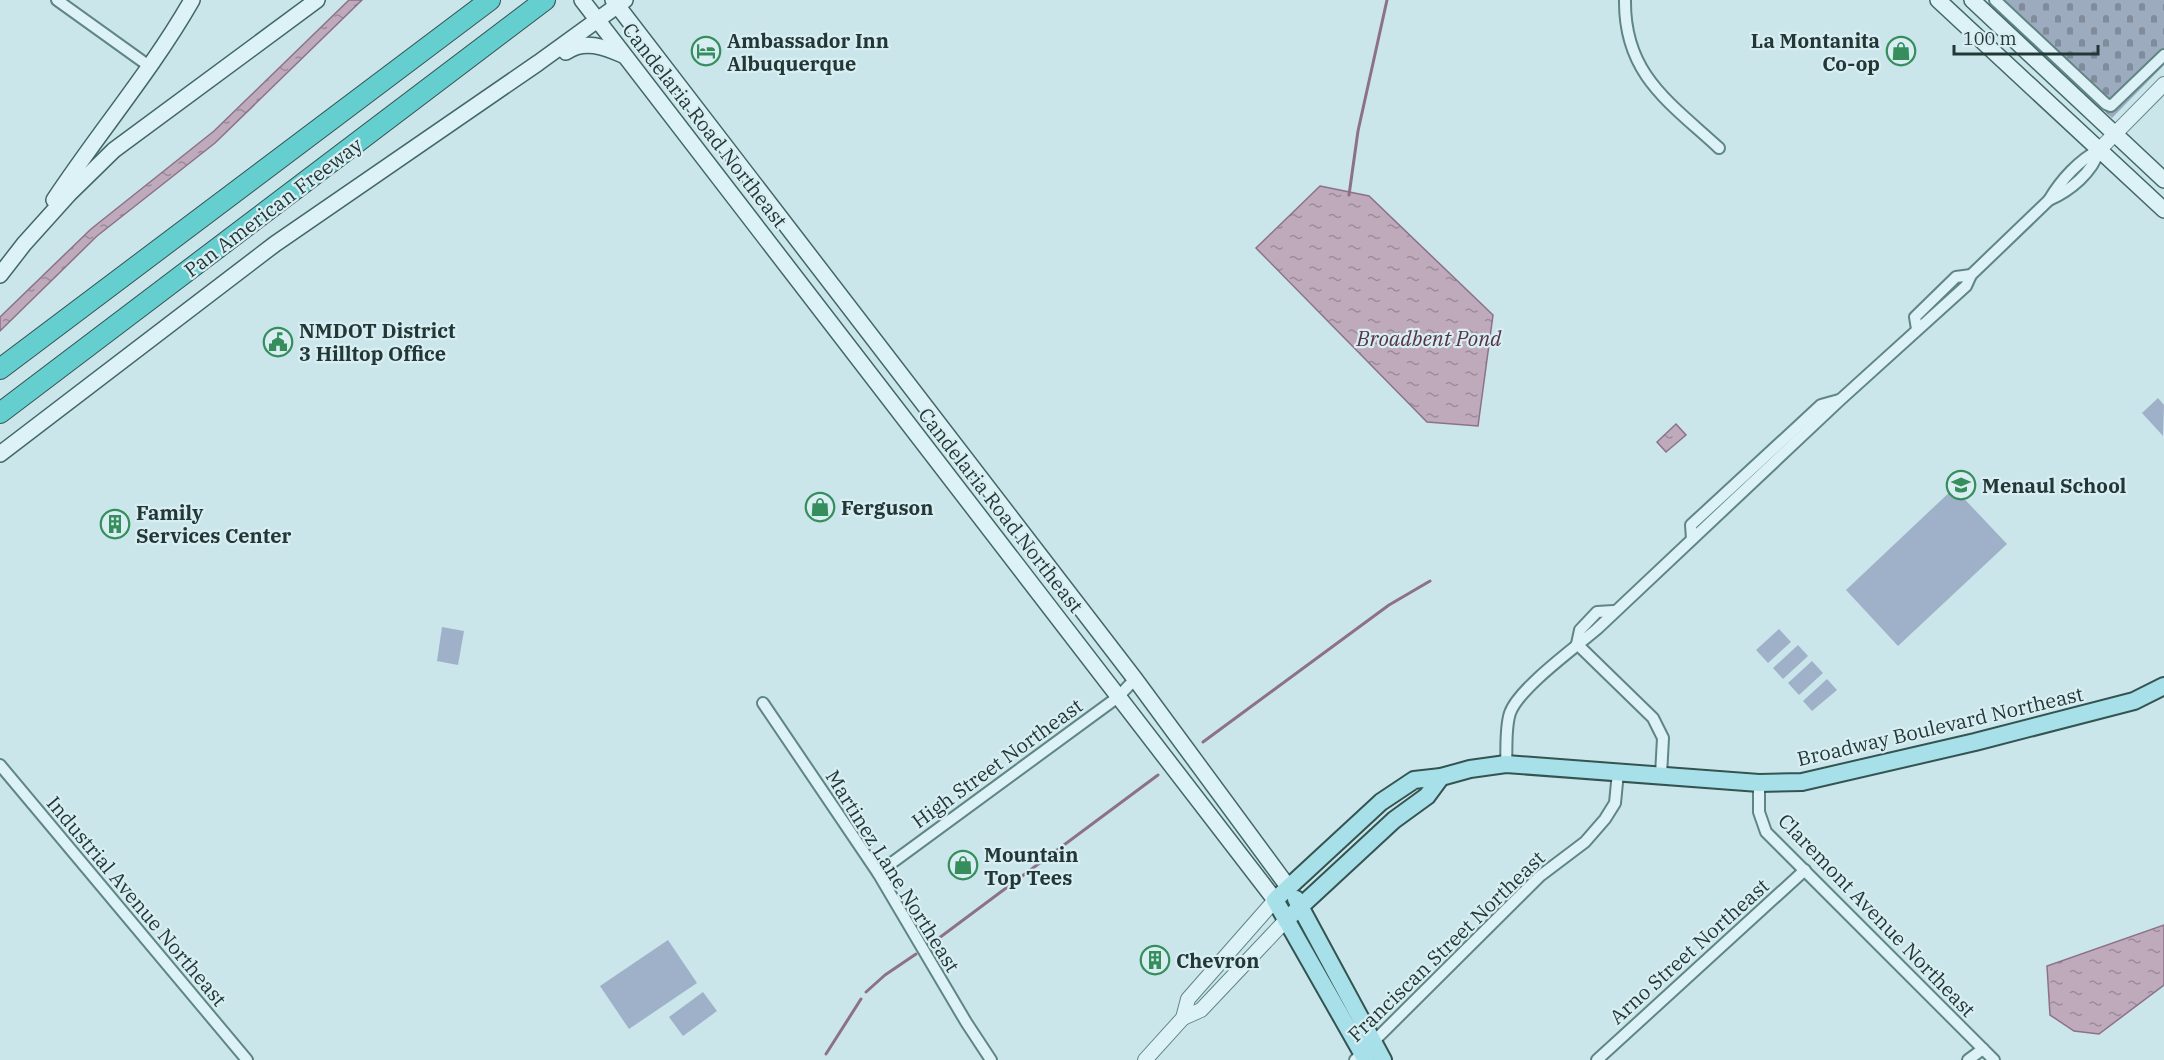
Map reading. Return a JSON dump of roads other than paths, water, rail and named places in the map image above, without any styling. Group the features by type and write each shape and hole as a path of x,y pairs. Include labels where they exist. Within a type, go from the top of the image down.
{"highway":[{"name":"Pan American Freeway","path":"0,369 490,0"},
{"name":"Pan American Freeway","path":"0,413 544,0"},
{"path":"0,364 32,345"}],"main road":[{"path":"0,275 149,66 192,0"},
{"path":"24,244 69,194 114,150 317,0"},
{"name":"Candelaria Road Northeast","path":"582,0 1275,900 1364,1054 1383,1060"},
{"path":"1938,0 2164,210"},
{"path":"1972,0 2164,180"},
{"path":"0,454 275,244 598,20 619,2"},
{"name":"Candelaria Road Northeast","path":"619,2 1135,679 1289,888 1301,907 1364,1054"},
{"path":"488,97 503,98 570,49 582,45 606,48 624,55"},
{"name":"Broadway Boulevard Northeast","path":"1275,900 1381,802 1414,780 1441,777 1470,768 1506,764 1759,783 1802,782 2134,701 2164,686"},
{"path":"1286,920 1394,820 1427,796 1441,777"}],"street":[{"path":"57,0 149,66"},
{"path":"1624,0 1627,37 1632,52 1648,80 1719,148"},
{"path":"1995,0 2106,104 2111,106 2164,55"},
{"path":"1506,764 1509,715 1515,702 1577,644 1580,630 1597,612 1614,611 1692,539 1691,525 1821,405 1840,400 1917,329 1915,316 1956,277 1971,274 2049,200 2058,185 2089,155 2099,150 2164,84"},
{"path":"1577,644 1653,718 1663,738 1661,775"},
{"name":"High Street Northeast","path":"878,873 1118,696 1135,679"},
{"name":"Martinez Lane Northeast","path":"763,703 878,873 991,1060"},
{"name":"Industrial Avenue Northeast","path":"0,765 247,1060"},
{"name":"Franciscan Street Northeast","path":"1364,1054 1540,876 1585,842 1599,827 1615,803 1618,772"},
{"name":"Claremont Avenue Northeast","path":"1759,783 1759,812 1766,832 1994,1060"},
{"name":"Arno Street Northeast","path":"1597,1060 1805,870"},
{"path":"1183,1018 1188,999 1275,900"},
{"path":"1145,1060 1183,1018 1201,1010 1286,920"},
{"path":"1968,1060 1983,1049"}],"water":[{"path":"349,0 362,0 215,143 97,236 0,331 0,317 91,229 214,131"},
{"name":"Broadbent Pond","path":"1320,186 1369,196 1493,315 1478,426 1427,422 1256,248"},
{"path":"1676,424 1686,435 1666,452 1657,442"},
{"path":"2164,925 2164,985 2099,1034 2074,1031 2050,1015 2047,966"}],"waterway":[{"path":"1349,195 1358,131 1387,0"},
{"path":"1203,742 1389,605 1430,581"},
{"path":"927,947 1158,775"},
{"path":"866,992 885,975 916,954"},
{"path":"826,1054 861,999"}],"place":[{"name":"Ambassador Inn Albuquerque","path":"706,51"},
{"name":"La Montanita Co-op","path":"1901,51"},
{"name":"NMDOT District 3 Hilltop Office","path":"278,342"},
{"name":"Menaul School","path":"1961,485"},
{"name":"Ferguson","path":"820,507"},
{"name":"Family Services Center","path":"115,524"},
{"name":"Mountain Top Tees","path":"963,865"},
{"name":"Chevron","path":"1155,960"}]}
